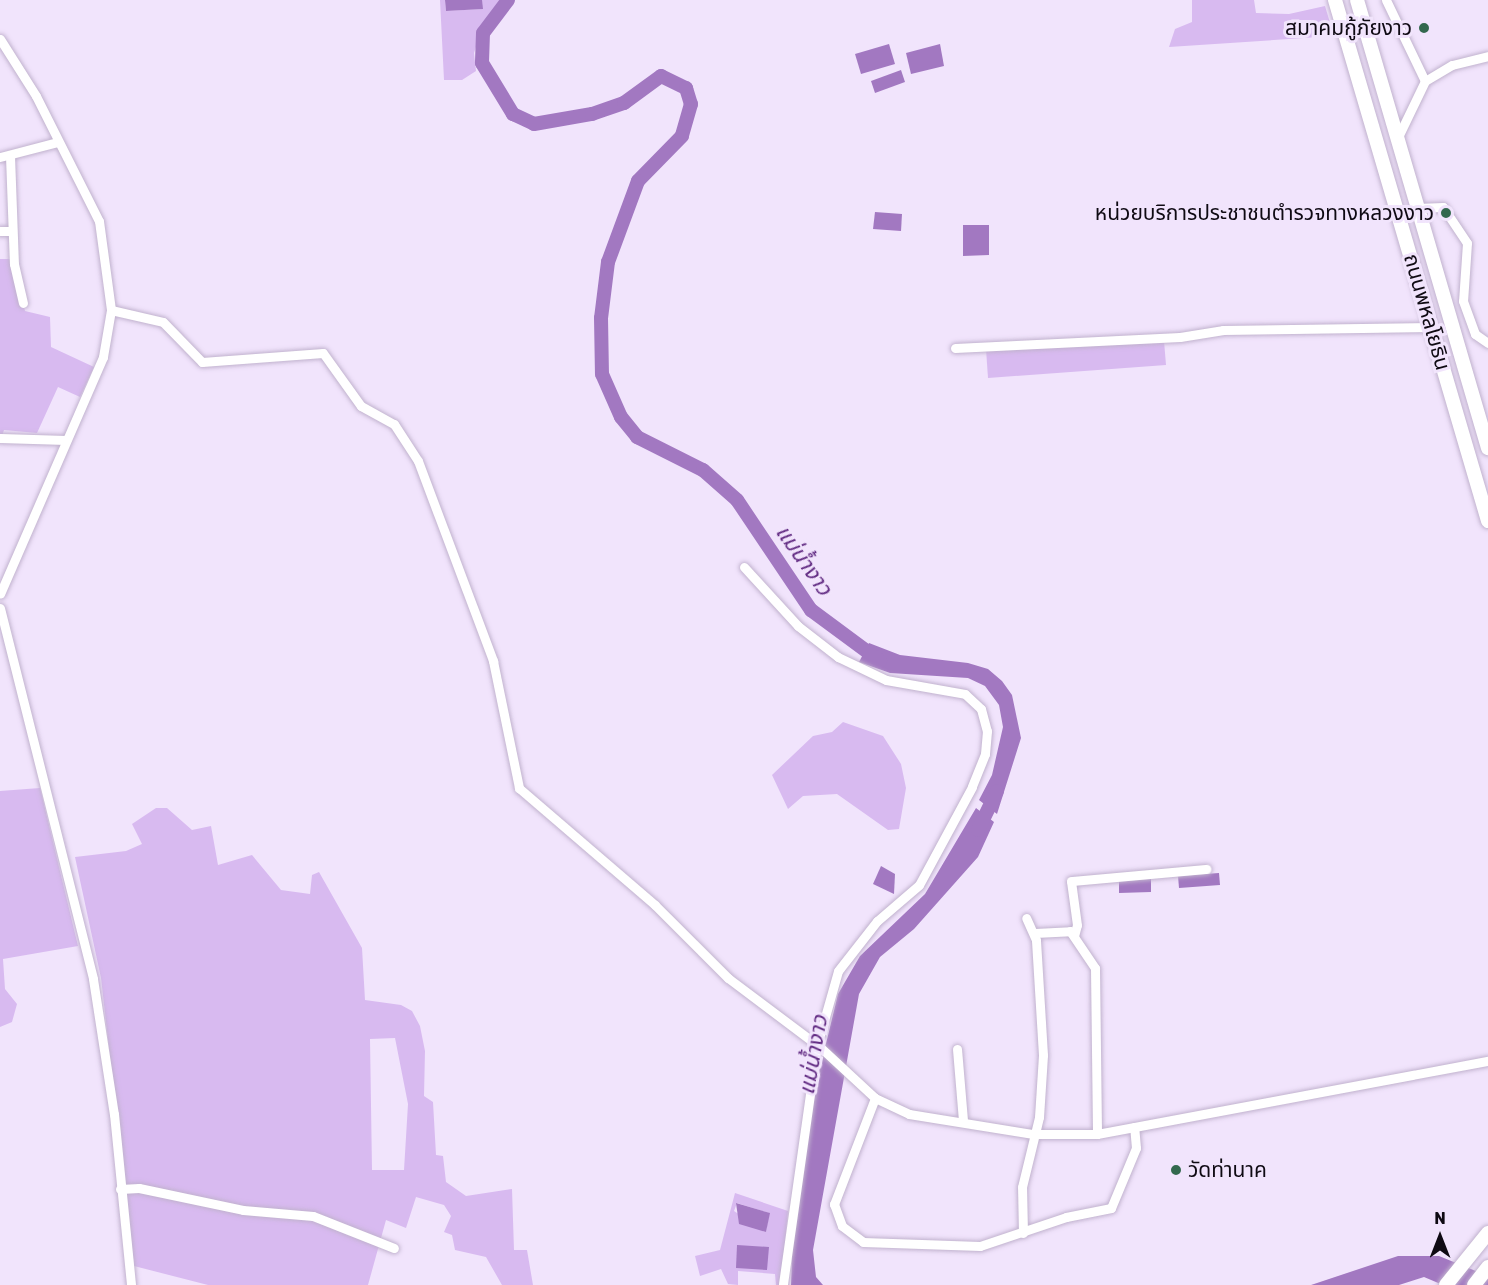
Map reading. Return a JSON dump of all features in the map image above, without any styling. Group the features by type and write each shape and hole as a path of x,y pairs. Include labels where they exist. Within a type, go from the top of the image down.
{"highway":[{"name":"ถนนพหลโยธิน","path":"1335,0 1488,521"},
{"name":"ถนนพหลโยธิน","path":"1357,0 1399,135 1417,208 1488,448"},
{"path":"1446,1285 1488,1233"},
{"path":"1474,1285 1488,1267"}],"street":[{"path":"1386,0 1425,81"},
{"path":"0,39 21,69 99,221 111,310 104,357 0,594"},
{"path":"1399,135 1425,81 1452,65 1488,56"},
{"path":"0,157 58,142"},
{"path":"10,156 15,271 23,303"},
{"path":"1417,208 1443,207 1467,243 1463,301 1475,334 1488,343"},
{"path":"0,231 12,231"},
{"path":"111,310 163,321 202,362 323,353 361,406 394,424 418,461 493,661 519,788 655,905 729,978 818,1046 875,1098 909,1114 963,1120 1034,1134 1097,1134 1488,1061"},
{"path":"955,348 1180,337 1223,330 1431,327"},
{"path":"0,438 66,440"},
{"path":"744,567 798,626 838,657 886,680 965,694 985,718 985,754 950,834 914,890 877,921 843,960 818,1046 783,1285"},
{"path":"0,609 93,979 131,1285"},
{"path":"1074,936 1077,925 1071,880 1206,869"},
{"path":"1023,1233 1022,1187 1034,1134 1043,1055 1035,933 1026,918"},
{"path":"1035,933 1063,931 1074,936 1095,968 1097,1134"},
{"path":"957,1048 963,1120"},
{"path":"875,1098 834,1204 851,1235 878,1243 980,1246 1111,1208 1136,1148 1134,1127"},
{"path":"120,1189 139,1188 243,1210 301,1214 394,1248"}],"shaded area":[{"path":"440,0 445,0 446,11 482,9 482,0 503,0 481,31 474,53 476,71 462,80 444,80"},
{"path":"445,0 482,0 483,9 446,11"},
{"path":"1192,0 1254,0 1256,13 1289,14 1325,6 1334,36 1169,47 1175,29 1192,22"},
{"path":"889,44 895,64 861,74 855,54"},
{"path":"940,44 944,66 911,74 906,53"},
{"path":"901,70 905,82 875,93 871,81"},
{"path":"875,212 902,214 901,231 873,229"},
{"path":"963,225 989,225 989,255 963,256"},
{"path":"0,259 10,259 25,311 50,317 51,347 94,367 80,397 58,387 37,433 4,430 0,442"},
{"path":"1164,341 1166,365 988,378 986,349"},
{"path":"869,643 900,655 968,663 988,669 1002,681 1012,695 1021,738 997,814 979,800 992,775 1003,727 999,705 985,686 968,678 890,673 859,662"},
{"path":"843,722 883,736 901,764 906,788 899,829 888,830 837,794 803,796 788,809 772,775 813,736 832,732"},
{"path":"40,788 78,946 3,959 5,989 17,1004 12,1022 0,1027 0,791"},
{"path":"156,808 167,808 192,830 211,826 218,865 252,855 281,890 310,894 312,875 319,872 362,948 365,1000 401,1005 412,1011 420,1026 425,1051 424,1096 433,1102 436,1155 443,1156 446,1182 466,1196 512,1189 514,1250 527,1250 533,1285 502,1285 486,1257 455,1250 452,1235 444,1232 451,1216 444,1205 416,1197 406,1228 386,1220 368,1285 208,1285 134,1266 101,978 75,857 126,851 142,844 132,824","holes":["395,1038 408,1104 404,1170 372,1170 370,1039"]},
{"path":"976,808 994,822 978,857 914,929 880,957 859,994 813,1250 816,1277 823,1285 791,1285 793,1233 815,1089 838,994 860,956 925,894"},
{"path":"881,866 895,874 894,894 873,884"},
{"path":"1219,873 1220,885 1179,888 1178,876"},
{"path":"1151,879 1151,892 1119,893 1119,880"},
{"path":"735,1193 788,1211 781,1285 776,1285 775,1274 738,1271 738,1285 728,1284 721,1269 700,1276 695,1256 720,1250","holes":["737,1203 769,1213 766,1232 734,1211"]},
{"path":"736,1203 770,1213 766,1232 739,1224"},
{"path":"737,1245 769,1247 767,1270 736,1268"},
{"path":"1398,1256 1439,1256 1488,1276 1488,1285 1443,1285 1424,1277 1399,1285 1311,1285"}],"waterway":[{"name":"แม่น้ำงาว","path":"508,0 483,33 482,63 513,114 534,124 592,114 624,103 661,76 686,88 691,104 682,136 638,181 608,262 601,318 602,374 621,417 637,437 703,470 737,500 811,610 880,661"},
{"name":"แม่น้ำงาว","path":"978,830 997,791"}],"place":[{"name":"สมาคมกู้ภัยงาว","path":"1424,28"},
{"name":"หน่วยบริการประชาชนตำรวจทางหลวงงาว","path":"1446,213"},
{"name":"วัดท่านาค","path":"1176,1170"}]}
